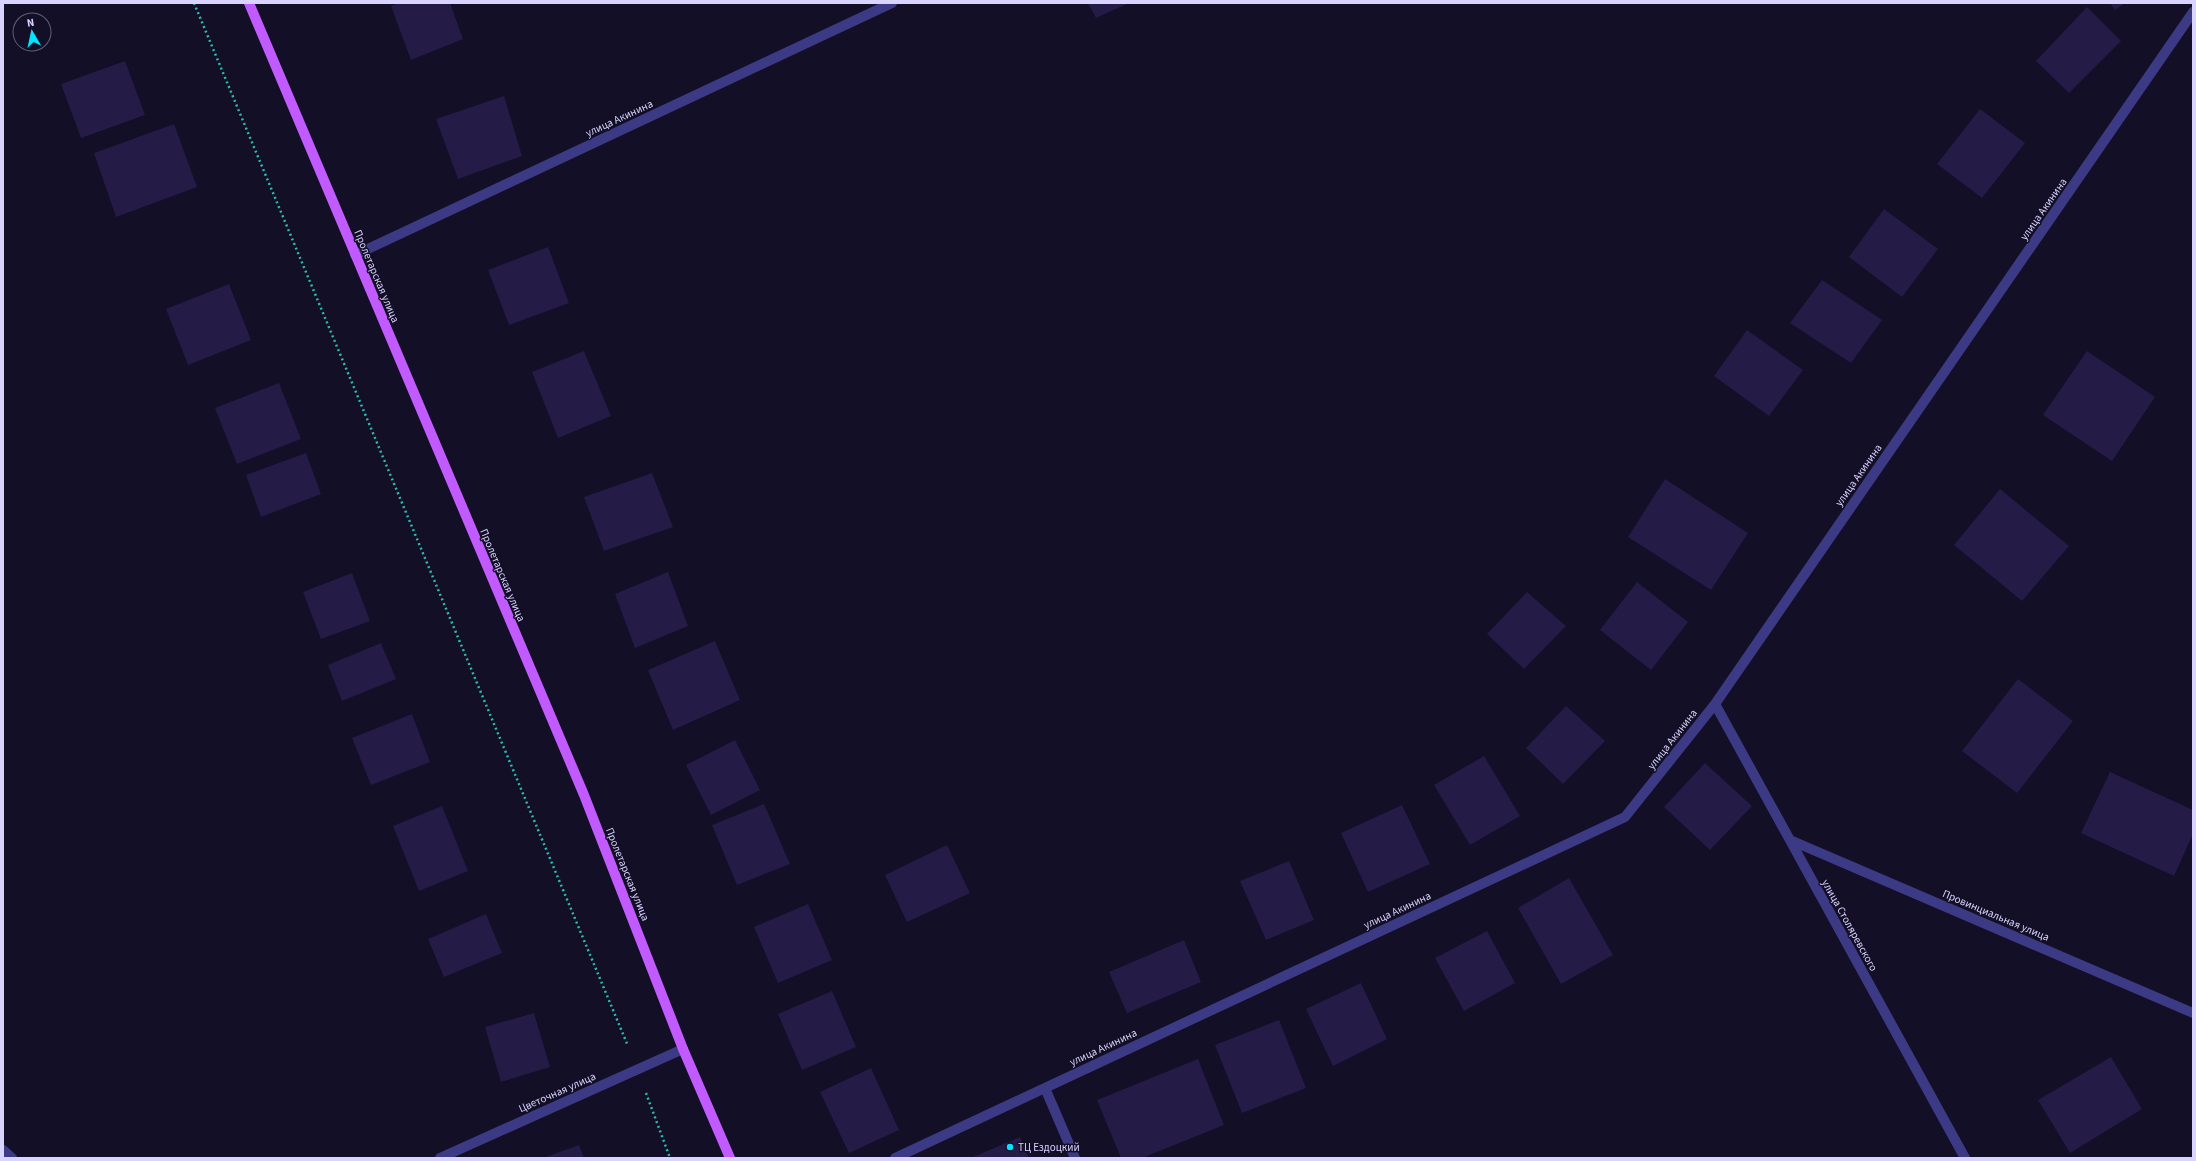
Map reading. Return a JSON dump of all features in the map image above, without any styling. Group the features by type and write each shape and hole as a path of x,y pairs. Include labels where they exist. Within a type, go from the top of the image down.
{"main road":[{"name":"Пролетарская улица","path":"249,3 584,795 683,1049 730,1158"}],"street":[{"name":"улица Акинина","path":"355,255 892,3"},
{"name":"улица Акинина","path":"896,1158 1625,817 1715,704 2193,12"},
{"name":"улица Столяревского","path":"1715,704 1965,1158"},
{"name":"Провинциальная улица","path":"1790,840 2193,1013"},
{"name":"Цветочная улица","path":"440,1158 683,1049"},
{"path":"1045,1088 1075,1158"},
{"path":"3,1150 12,1158"}],"path":[{"path":"194,3 637,1069 670,1158"}],"building":[{"path":"398,3 450,3 463,39 411,60 391,6"},
{"path":"1088,3 1129,3 1096,18"},
{"path":"2110,3 2125,3 2115,10"},
{"path":"2087,7 2121,41 2069,93 2036,61"},
{"path":"125,61 145,115 81,138 61,84"},
{"path":"504,96 522,156 458,179 436,119"},
{"path":"1980,109 2025,143 1982,198 1937,164"},
{"path":"174,124 197,187 116,217 94,153"},
{"path":"1884,209 1938,249 1902,297 1849,257"},
{"path":"548,247 569,303 509,325 488,270"},
{"path":"1822,280 1882,320 1851,363 1790,323"},
{"path":"229,284 251,340 188,365 166,309"},
{"path":"1747,330 1803,370 1769,416 1714,376"},
{"path":"584,351 611,416 558,438 532,372"},
{"path":"2087,351 2155,397 2112,461 2043,415"},
{"path":"279,383 301,439 237,464 215,408"},
{"path":"306,453 321,494 261,517 246,475"},
{"path":"652,473 673,527 604,551 584,497"},
{"path":"1665,479 1748,533 1711,590 1628,537"},
{"path":"2000,489 2069,546 2022,601 1954,545"},
{"path":"668,572 688,626 635,648 615,594"},
{"path":"352,573 370,621 321,639 303,592"},
{"path":"1637,582 1688,622 1651,670 1600,630"},
{"path":"1527,592 1566,626 1524,669 1487,634"},
{"path":"715,641 740,700 673,730 648,670"},
{"path":"381,643 396,679 342,701 328,665"},
{"path":"2018,679 2073,721 2017,793 1962,751"},
{"path":"1566,706 1605,741 1563,784 1526,748"},
{"path":"412,714 430,762 371,785 352,738"},
{"path":"735,740 760,790 711,815 686,765"},
{"path":"1484,756 1520,816 1470,845 1434,785"},
{"path":"1705,763 1752,806 1710,850 1664,807"},
{"path":"2110,772 2193,810 2193,834 2174,876 2081,833"},
{"path":"764,804 790,864 737,885 712,825"},
{"path":"1402,805 1430,864 1368,892 1341,833"},
{"path":"442,806 468,871 419,891 393,826"},
{"path":"947,845 970,893 907,922 885,875"},
{"path":"1289,861 1314,920 1266,940 1240,881"},
{"path":"1569,878 1613,955 1561,984 1518,908"},
{"path":"808,904 832,960 778,983 754,927"},
{"path":"486,914 502,953 444,977 428,939"},
{"path":"1487,931 1515,983 1464,1011 1435,958"},
{"path":"1184,940 1201,982 1127,1013 1109,972"},
{"path":"1361,983 1387,1039 1333,1066 1306,1009"},
{"path":"832,991 856,1047 802,1070 778,1014"},
{"path":"534,1013 550,1067 501,1082 485,1027"},
{"path":"1279,1020 1306,1088 1242,1113 1215,1045"},
{"path":"2111,1057 2142,1109 2070,1153 2038,1100"},
{"path":"1198,1059 1224,1125 1142,1158 1121,1158 1097,1100"},
{"path":"871,1068 899,1130 849,1153 820,1092"},
{"name":"ТЦ Ездоцкий","path":"1020,1137 1029,1158 971,1158"},
{"path":"579,1145 584,1158 543,1158"}],"place":[{"name":"ТЦ Ездоцкий","path":"1010,1147"}]}
